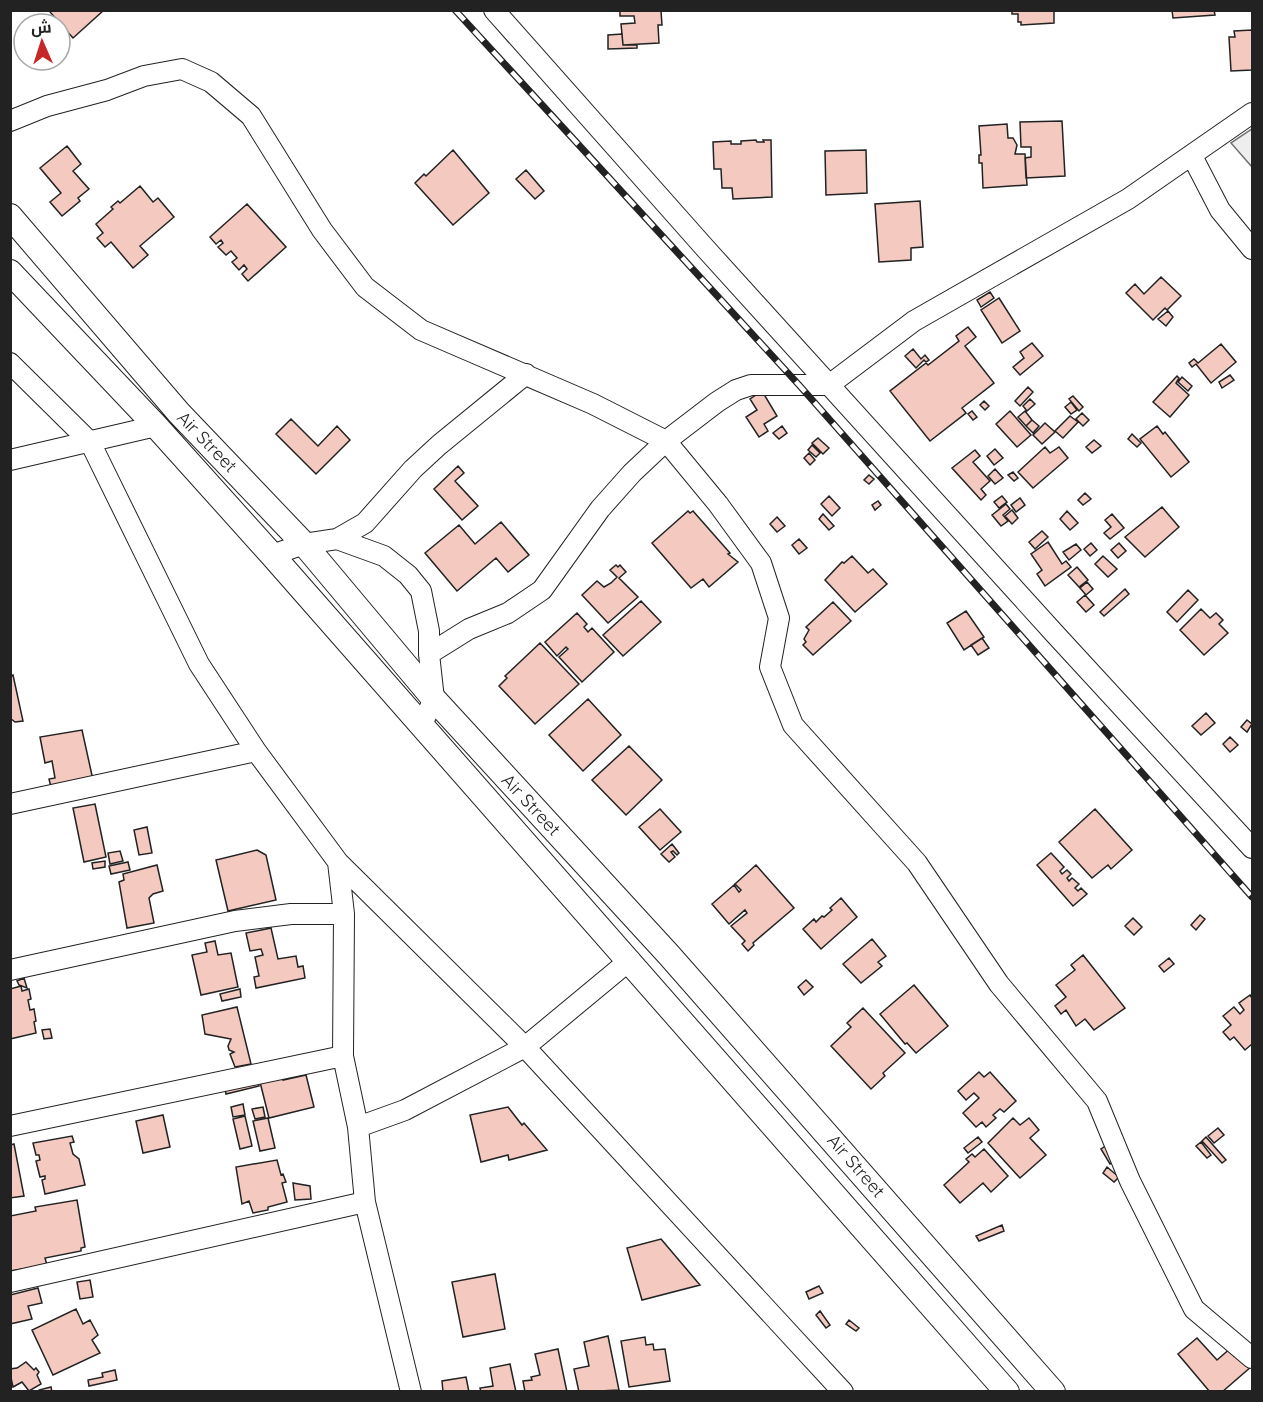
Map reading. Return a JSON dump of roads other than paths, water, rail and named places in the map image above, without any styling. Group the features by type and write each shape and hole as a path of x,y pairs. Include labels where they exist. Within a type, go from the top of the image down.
{"main road":[{"name":"Air Street","path":"10,216 179,413 304,544 434,699 669,955 1053,1392"},
{"name":"Air Street","path":"10,272 156,426 272,555 1007,1392"}],"street":[{"path":"494,10 829,385 1252,848"},
{"path":"10,122 47,106 107,90 144,76 182,69 211,82 251,116 322,230 365,287 421,330 593,404 666,441 718,504 761,563 778,618 770,667 793,725 917,863 999,984 1097,1101 1130,1182 1194,1309 1252,1358"},
{"path":"429,654 469,629 508,614 542,590 600,509 632,473 666,441 717,402 751,385 829,385 914,321 1128,199 1252,113"},
{"path":"1192,156 1220,210 1252,249"},
{"path":"10,363 90,442 199,664 256,751 338,862 525,1047 843,1392"},
{"path":"272,555 304,544 337,539 365,523 406,477 439,445 526,374"},
{"path":"10,460 156,426"},
{"path":"337,539 384,556 408,574 421,591 429,631 434,699 421,726"},
{"path":"10,804 256,751"},
{"path":"338,862 344,914 344,1056 358,1127 365,1202 411,1392"},
{"path":"10,970 235,921 291,914 344,914"},
{"path":"358,1127 405,1110 525,1047 630,960"},
{"path":"10,1126 344,1056"},
{"path":"10,1282 365,1202"}],"railway":[{"path":"455,10 799,385 1252,897"}]}
